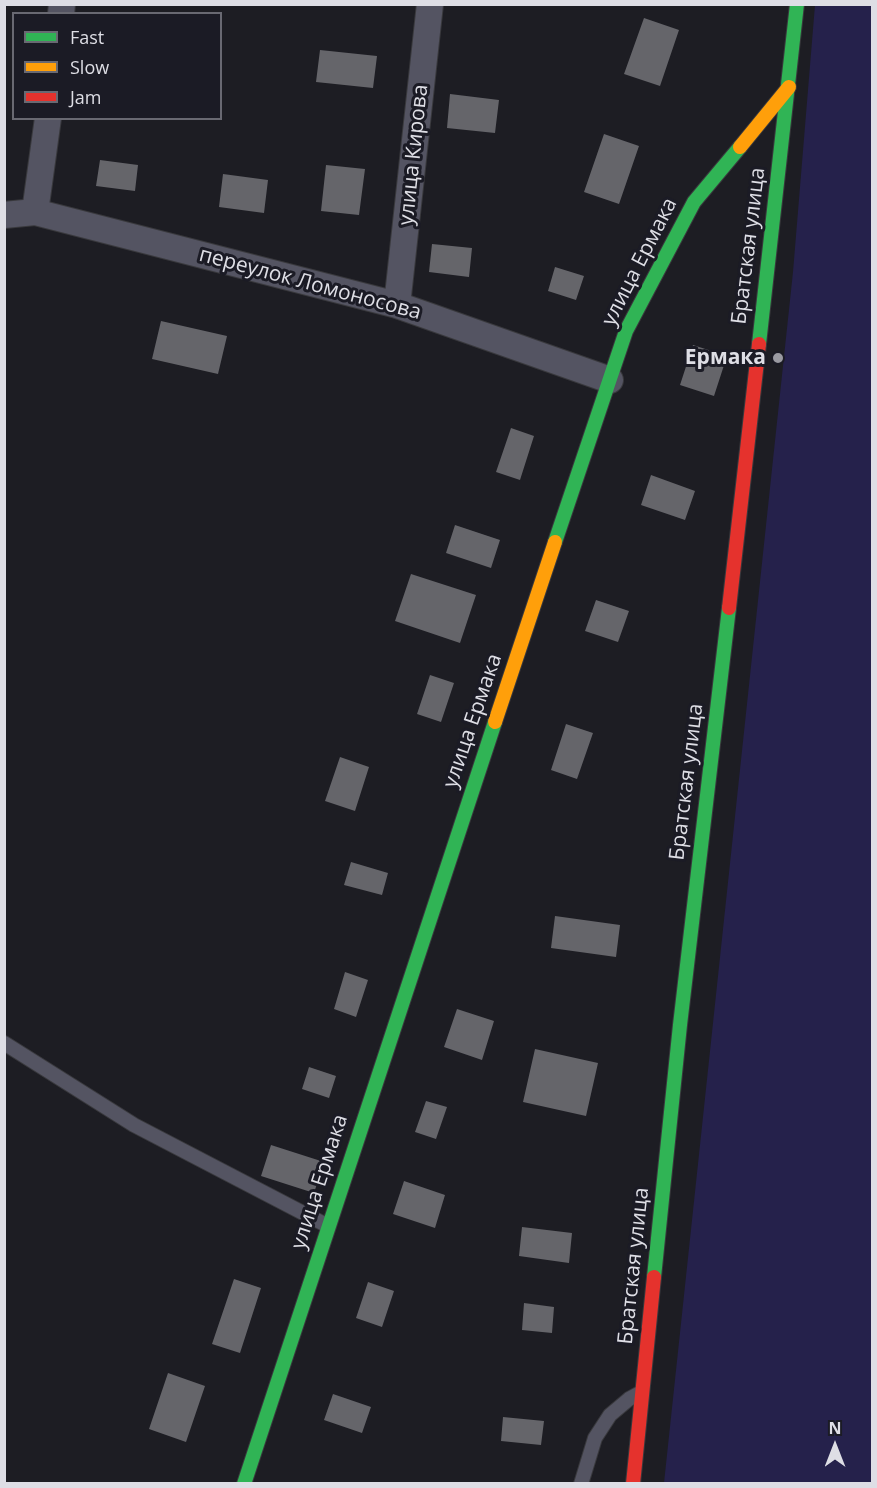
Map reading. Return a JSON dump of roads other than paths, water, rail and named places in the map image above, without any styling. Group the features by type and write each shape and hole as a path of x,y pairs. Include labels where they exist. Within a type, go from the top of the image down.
{"street":[{"name":"улица Кирова","path":"397,305 430,4"},
{"path":"789,87 797,4"},
{"name":"улица Ермака","path":"244,1484 626,331 694,202 789,87"},
{"name":"Братская улица","path":"633,1484 680,1025 789,87"},
{"path":"35,212 48,120"},
{"name":"переулок Ломоносова","path":"4,215 35,212 397,305 610,380"}],"lane":[{"path":"4,1043 134,1125 328,1226"},
{"path":"581,1484 595,1437 610,1416 629,1399 642,1393"}],"place":[{"name":"Ермака","path":"778,358"}]}
